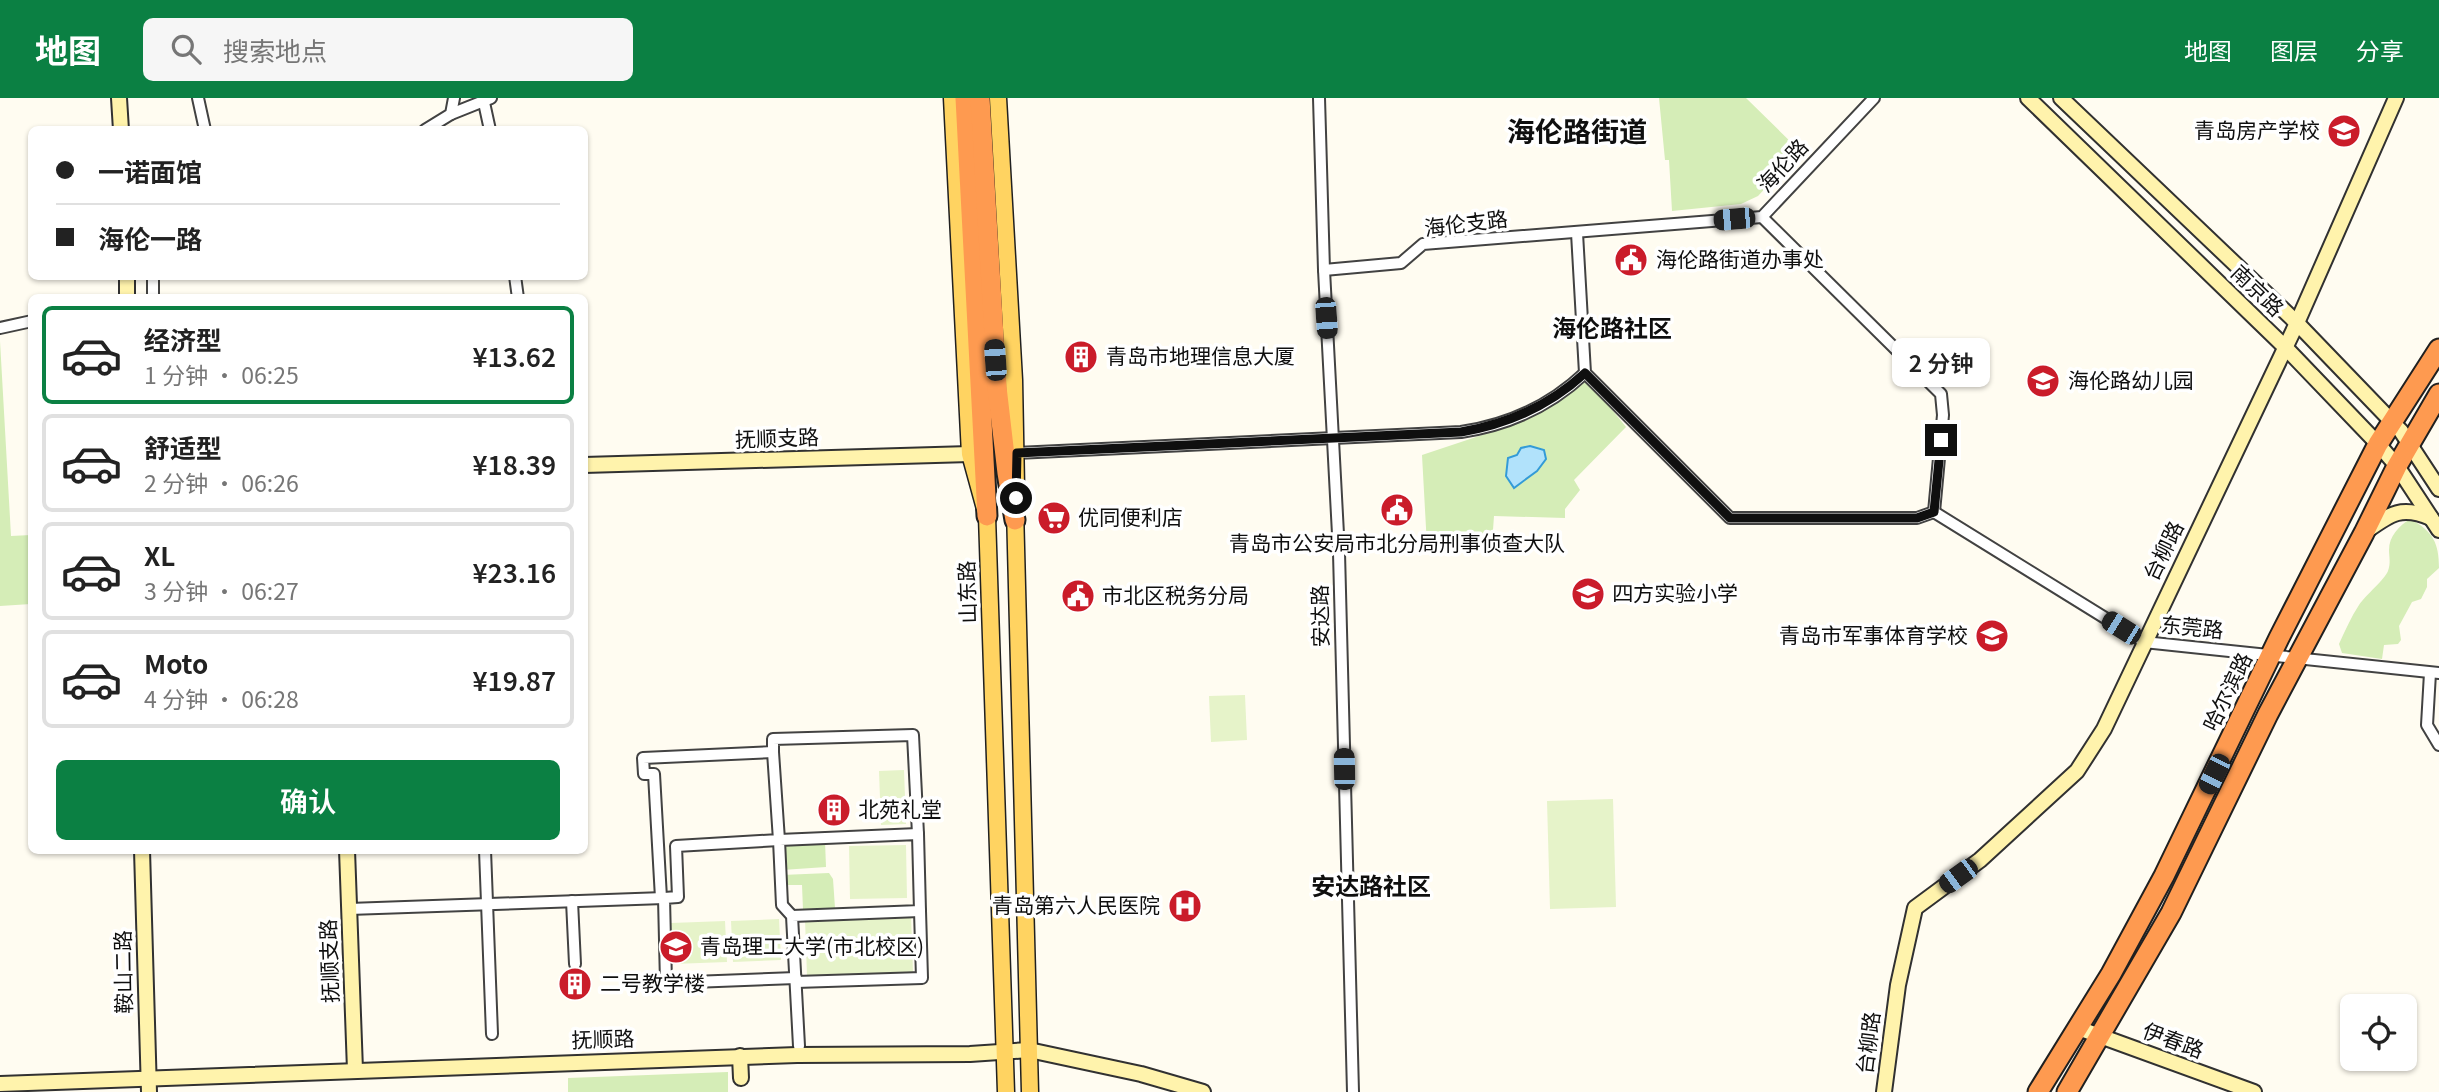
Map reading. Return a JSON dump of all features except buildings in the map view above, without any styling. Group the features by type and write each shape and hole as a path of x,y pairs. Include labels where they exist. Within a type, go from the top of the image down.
{"highway":[{"path":"965,98 989,387 1015,520"},
{"path":"980,98 989,387 987,516"},
{"name":"哈尔滨路","path":"2038,1092 2111,974 2164,876 2271,655 2390,421 2439,349"},
{"path":"2067,1092 2171,913 2268,714 2397,466 2439,394"}],"main road":[{"path":"119,98 121,126"},
{"name":"山东路","path":"952,98 970,454 987,516 1006,1090"},
{"path":"998,98 1017,453 1015,520 1031,1090"},
{"name":"南京路","path":"2028,98 2285,347 2378,444 2397,466 2435,524"},
{"name":"南京路","path":"2061,98 2297,323 2410,443 2439,489"},
{"name":"台柳路","path":"1884,1092 1898,985 1915,908 1980,860 2077,771 2104,729 2297,323 2396,98"},
{"name":"抚顺支路","path":"588,465 970,454"},
{"path":"2364,533 2392,513 2409,511 2435,524"},
{"name":"鞍山二路","path":"142,854 148,1085"},
{"name":"抚顺支路","path":"347,854 355,1070"},
{"name":"伊春路","path":"2078,1028 2254,1092"},
{"name":"抚顺路","path":"0,1084 148,1085 355,1070 740,1056 800,1050 1029,1050 1141,1074 1203,1092"},
{"path":"740,1056 741,1078"}],"street":[{"path":"198,98 204,126"},
{"path":"451,114 454,98"},
{"name":"安达路","path":"1319,98 1324,270 1339,553 1353,1092"},
{"name":"海伦路","path":"1577,233 1762,217 1874,98"},
{"path":"432,126 486,99 489,126"},
{"path":"1577,233 1585,373 1730,518 1917,518 1934,512 1943,415 1941,394 1762,217"},
{"name":"海伦支路","path":"1324,270 1401,263 1423,244 1577,233"},
{"path":"0,328 28,322"},
{"path":"1017,453 1461,432 1535,410 1553,400 1585,373"},
{"name":"东莞路","path":"1934,512 2144,642 2434,673"},
{"path":"2434,673 2427,725 2439,745"},
{"path":"773,752 643,758 644,774 654,774 666,983 796,980 922,978 913,734 773,739 782,905 792,916 796,980 800,1050"},
{"path":"349,909 678,897 676,846 918,834"},
{"path":"485,854 492,1034"},
{"path":"572,901 575,964"},
{"path":"792,916 920,911"}],"green space":[{"path":"1659,98 1746,98 1800,151 1758,196 1741,204 1672,211 1669,160 1665,160"},
{"path":"0,341 11,536 28,535 28,604 0,606"},
{"path":"1588,380 1626,427 1574,480 1580,490 1565,509 1565,518 1494,516 1492,544 1427,546 1422,455 1506,427 1554,405"},
{"path":"2410,519 2424,528 2433,539 2438,551 2439,568 2427,579 2427,587 2421,599 2412,602 2399,626 2401,640 2398,644 2384,645 2382,659 2342,653 2339,644 2353,614 2388,571 2389,545 2399,528"},
{"path":"1245,695 1247,740 1211,742 1209,696"},
{"path":"904,770 906,824 881,825 879,771"},
{"path":"1613,799 1616,907 1550,909 1547,801"},
{"path":"825,841 826,867 782,870 781,844"},
{"path":"906,845 907,898 850,899 849,846"},
{"path":"829,873 833,879 835,908 803,910 802,885 783,885 782,875"},
{"path":"911,915 913,972 807,976 805,919"},
{"path":"779,919 781,960 733,962 731,921"},
{"path":"725,921 727,962 673,964 671,923"},
{"path":"728,1072 728,1092 568,1092 568,1078"}],"water":[{"path":"1530,446 1544,450 1546,459 1537,471 1514,488 1506,476 1508,458 1517,455 1521,448"}],"place":[{"name":"青岛房产学校","path":"2344,131"},
{"name":"海伦路街道办事处","path":"1631,260"},
{"name":"青岛市地理信息大厦","path":"1081,357"},
{"name":"海伦路幼儿园","path":"2043,381"},
{"name":"青岛市公安局市北分局刑事侦查大队","path":"1397,510"},
{"name":"优同便利店","path":"1054,518"},
{"name":"四方实验小学","path":"1588,594"},
{"name":"市北区税务分局","path":"1078,596"},
{"name":"青岛市军事体育学校","path":"1992,636"},
{"name":"北苑礼堂","path":"834,810"},
{"name":"青岛第六人民医院","path":"1185,906"},
{"name":"青岛理工大学(市北校区)","path":"676,947"},
{"name":"二号教学楼","path":"575,984"}],"district":[{"name":"海伦路街道","path":"1577,132"},
{"name":"海伦路社区","path":"1612,329"},
{"name":"安达路社区","path":"1371,887"}],"route":[{"path":"1016,498 1017,453 1469,431 1526,415 1553,400 1585,373 1730,518 1917,518 1934,512 1941,440"}]}
